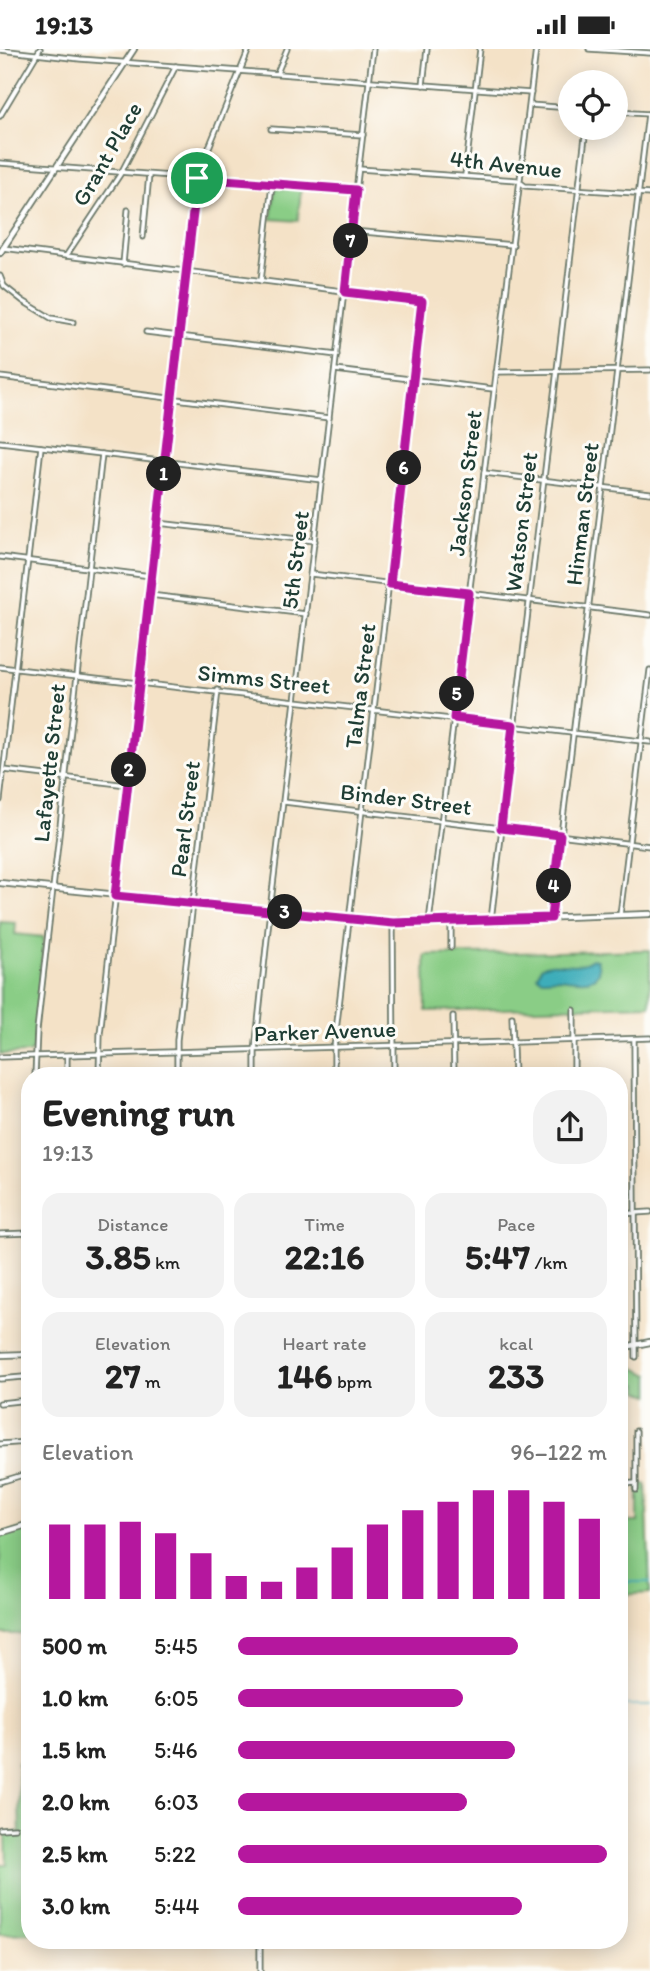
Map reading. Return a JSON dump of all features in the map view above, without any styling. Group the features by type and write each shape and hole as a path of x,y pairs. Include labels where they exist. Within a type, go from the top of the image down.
{"street":[{"path":"0,115 40,49"},
{"path":"134,49 2,250 345,292"},
{"path":"99,1067 100,1034 115,896 197,178 249,49"},
{"path":"276,74 287,49"},
{"name":"5th Street","path":"255,1067 270,911 373,49"},
{"path":"423,85 427,49"},
{"path":"464,176 480,49"},
{"name":"Jackson Street","path":"429,922 536,49"},
{"path":"589,49 650,53"},
{"path":"0,50 531,93"},
{"name":"Grant Place","path":"66,256 121,173 176,66"},
{"path":"530,106 558,107"},
{"path":"628,112 649,114"},
{"name":"Hinman Street","path":"551,918 649,114"},
{"path":"271,129 363,135"},
{"name":"Watson Street","path":"491,920 584,140"},
{"path":"0,163 356,190"},
{"name":"4th Avenue","path":"359,169 517,180 525,186 650,194"},
{"path":"143,237 149,175"},
{"path":"261,281 272,184"},
{"path":"123,264 128,210"},
{"path":"352,231 513,245"},
{"path":"0,276 4,286 32,307 51,318 73,322"},
{"name":"Talma Street","path":"334,1067 334,1048 422,301 345,292"},
{"path":"146,332 337,355"},
{"path":"335,370 494,389"},
{"path":"496,372 650,370"},
{"path":"0,377 330,418"},
{"path":"0,442 322,480"},
{"path":"0,800 41,447"},
{"name":"Lafayette Street","path":"35,1067 64,777 102,454"},
{"path":"484,473 650,493"},
{"path":"158,523 315,541"},
{"path":"0,557 152,576"},
{"path":"311,574 650,615"},
{"path":"150,595 306,614"},
{"name":"Simms Street","path":"0,667 650,742"},
{"path":"620,916 650,670"},
{"name":"Pearl Street","path":"177,1067 218,691"},
{"path":"4,771 128,785"},
{"name":"Binder Street","path":"284,801 650,846"},
{"path":"0,883 393,923 650,914"},
{"path":"451,947 452,921"},
{"path":"393,923 394,1067"},
{"path":"574,1010 574,1067"},
{"path":"453,1016 454,1067"},
{"path":"512,1017 514,1067"},
{"name":"Parker Avenue","path":"0,1058 650,1038"},
{"path":"634,1039 636,1357"},
{"path":"67,1056 67,1067"},
{"path":"628,1213 650,1212"},
{"path":"0,1234 21,1233"},
{"path":"628,1346 650,1342"},
{"path":"0,1355 21,1354"},
{"path":"0,1379 21,1378"},
{"path":"0,1403 21,1401"},
{"path":"636,1431 636,1490"},
{"path":"0,1444 21,1443"},
{"path":"0,1482 21,1475"},
{"path":"628,1484 636,1483"},
{"path":"0,1533 21,1527"},
{"path":"0,1829 15,1828"},
{"path":"260,1949 260,1971"}],"green space":[{"path":"275,188 301,189 298,221 271,219"},
{"path":"0,922 16,923 15,934 44,937 33,1049 29,1053 0,1054"},
{"path":"650,950 650,1005 426,1011 425,955"},
{"path":"628,1368 635,1368 650,1375 650,1395 639,1391 639,1385 628,1380"},
{"path":"638,1484 646,1484 650,1593 628,1594 628,1522 638,1522"},
{"path":"21,1529 21,1634 0,1634 0,1535"},
{"path":"21,1761 21,1933 0,1934 0,1864 7,1864 6,1833 20,1832 18,1763"}],"water":[{"path":"597,960 599,969 593,978 587,980 542,979 537,976 541,967 547,965 573,965"}],"waterway":[{"path":"628,1582 650,1582"},
{"path":"628,1705 650,1705"}],"route":[{"path":"197,178 356,190 345,292 422,301 390,584 469,593 454,718 513,725 501,828 560,835 551,918 393,923 115,896 197,178"}]}
